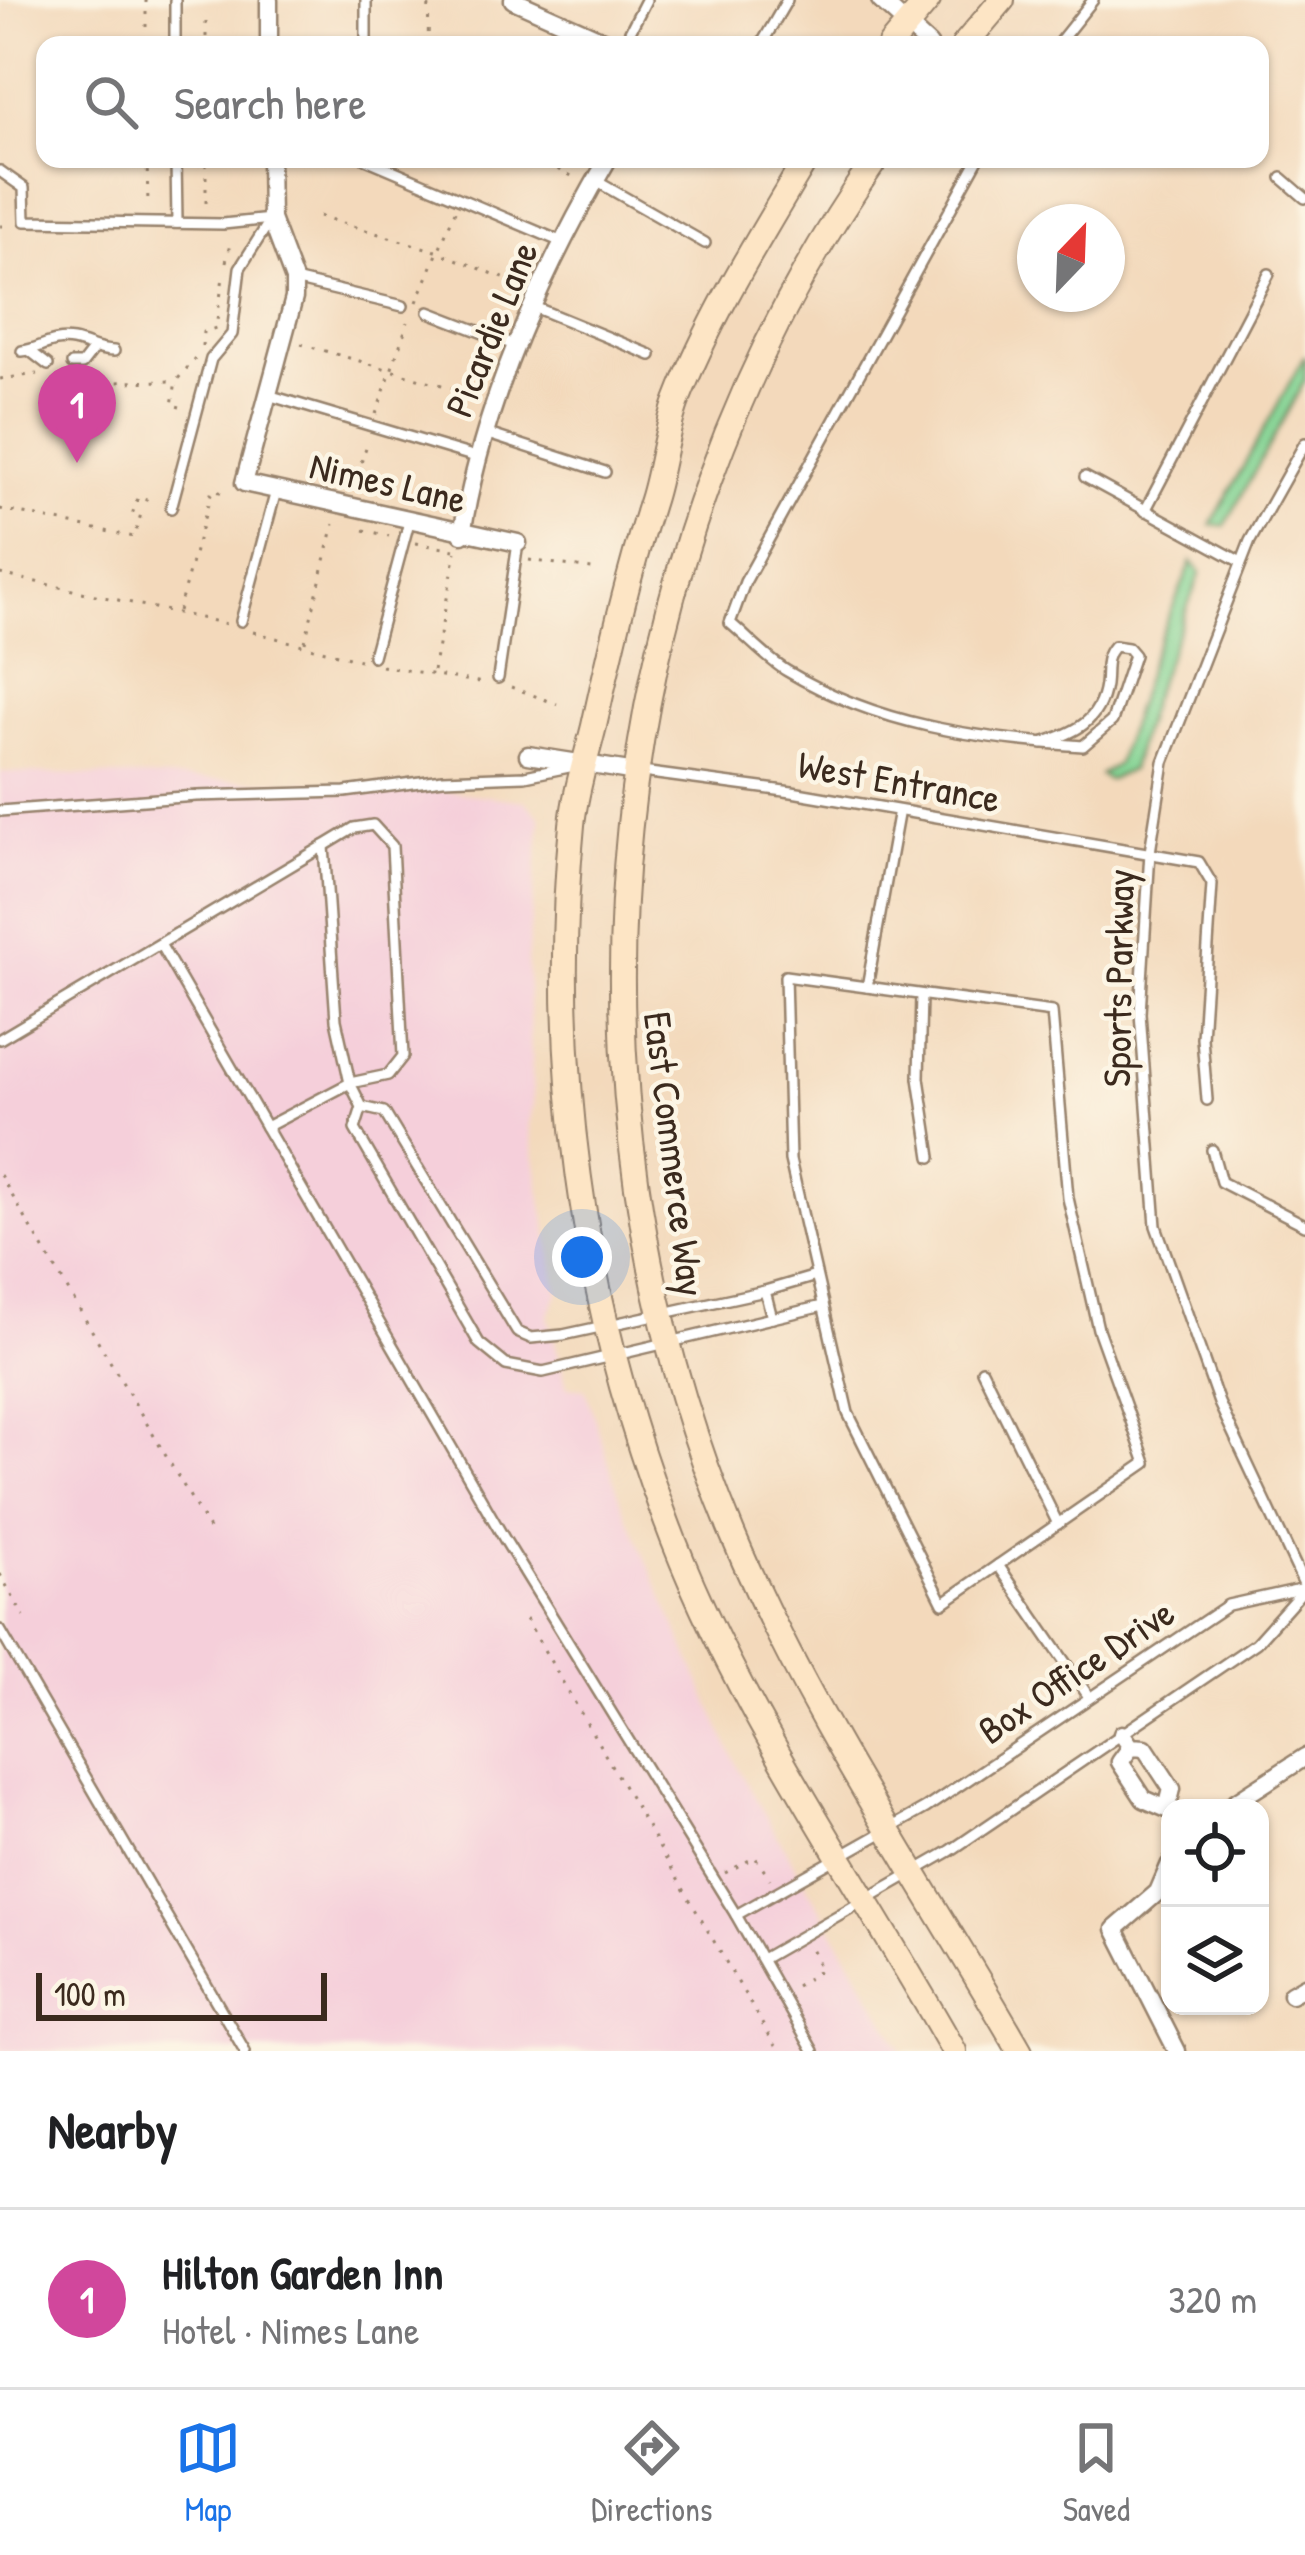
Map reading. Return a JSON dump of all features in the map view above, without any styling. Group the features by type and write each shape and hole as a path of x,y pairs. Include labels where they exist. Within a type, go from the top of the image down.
{"main road":[{"path":"899,35 928,0"},
{"path":"972,36 1002,0"},
{"path":"801,168 731,288 676,405 612,636 572,820 565,1008 584,1219 614,1354 664,1516 717,1638 954,2051"},
{"name":"East Commerce Way","path":"870,168 790,299 718,456 668,612 636,772 620,960 632,1166 659,1317 703,1460 758,1589 1020,2051"}],"street":[{"path":"269,0 269,36"},
{"path":"512,0 547,7 602,36"},
{"path":"880,0 899,35"},
{"path":"238,489 268,394 294,280 271,219 270,168"},
{"name":"Picardie Lane","path":"462,534 484,433 587,180 599,168"},
{"name":"Nimes Lane","path":"238,489 275,490 406,531 462,534 517,550"},
{"path":"528,755 636,772"},
{"path":"1161,1807 1144,1798 1120,1762 1126,1741 1144,1748 1172,1790 1170,1799"},
{"path":"1240,1799 1305,1756"},
{"path":"1161,1885 1114,1929 1178,2051"}],"lane":[{"path":"175,0 176,36"},
{"path":"366,36 367,0"},
{"path":"624,36 646,0"},
{"path":"766,36 787,0"},
{"path":"1064,36 1093,0"},
{"path":"176,168 177,223"},
{"path":"389,168 562,242"},
{"path":"973,168 745,582 730,622 785,670 915,727 1042,743 1083,746 1112,721 1133,655 1128,648 1114,646 1106,656 1105,688 1096,713 1078,731 1042,743"},
{"path":"0,171 24,188 25,221 271,219"},
{"path":"1282,178 1305,197"},
{"path":"587,180 705,244"},
{"path":"171,508 211,359 232,334 240,268 271,219"},
{"path":"1145,511 1269,274"},
{"path":"294,280 403,306"},
{"path":"534,307 650,355"},
{"path":"429,312 517,346"},
{"path":"48,365 26,351 45,341 77,341 92,351 114,351"},
{"path":"72,364 82,364 92,351"},
{"path":"196,358 211,359"},
{"path":"268,394 476,457"},
{"path":"484,433 604,472"},
{"name":"Sports Parkway","path":"1305,443 1241,562 1164,762 1150,852 1140,1013 1156,1226 1219,1403 1305,1587"},
{"path":"1085,477 1241,562"},
{"path":"241,621 275,490"},
{"path":"374,656 406,531"},
{"path":"498,678 517,550"},
{"path":"0,812 196,796 345,792 443,779 525,776 585,764"},
{"name":"West Entrance","path":"636,772 792,792 898,814 1199,862 1212,884 1202,1038 1207,1100"},
{"path":"867,987 898,814"},
{"path":"0,1039 354,828 373,826 392,846 404,1056 388,1075 350,1084 266,1127"},
{"path":"324,846 336,1020 350,1084 362,1107 356,1129 456,1307 491,1356 523,1371 543,1372 823,1306"},
{"path":"160,944 532,1586 736,1915 813,2051"},
{"path":"784,976 867,987 1052,1012 1068,1198 1098,1329 1146,1463 944,1603 848,1413 790,1160 784,976"},
{"path":"921,994 919,1078 931,1157"},
{"path":"362,1107 384,1112 517,1332 531,1339 659,1317 817,1276"},
{"path":"1213,1150 1221,1182 1305,1225"},
{"path":"765,1292 772,1318"},
{"path":"982,1370 1058,1524"},
{"path":"998,1565 1089,1697"},
{"name":"Box Office Drive","path":"736,1915 891,1828 1228,1605 1305,1587"},
{"name":"Box Office Drive","path":"762,1959 916,1871 1126,1741 1256,1643 1305,1587"},
{"path":"0,1630 244,2051"}],"path":[{"path":"146,0 146,36"},
{"path":"428,36 429,0"},
{"path":"206,22 206,36"},
{"path":"148,168 148,212"},
{"path":"206,168 206,203"},
{"path":"558,168 587,180"},
{"path":"354,485 390,366 461,196"},
{"path":"319,216 436,251 523,286"},
{"path":"0,226 11,226"},
{"path":"184,409 172,404 176,381 196,358 203,332 216,328 230,244"},
{"path":"299,343 390,366 478,396"},
{"path":"178,611 212,490 238,489"},
{"path":"0,508 134,537 141,514 134,512 138,497 158,504"},
{"path":"304,645 336,522"},
{"path":"359,528 406,531 456,550 434,671"},
{"path":"517,550 592,569"},
{"path":"0,574 178,611 395,670 518,688 557,704"},
{"path":"0,1175 212,1534"},
{"path":"0,1574 24,1617"},
{"path":"526,1619 778,2051"},
{"path":"686,1894 755,1857 767,1880 785,1871"},
{"path":"755,2012 821,1970 809,1948 827,1937"}],"shaded area":[{"path":"0,772 415,787 525,801 541,818 527,960 533,1105 529,1124 558,1293 548,1316 567,1387 585,1389 623,1507 739,1770 903,2051 0,2051"}],"green space":[{"path":"1305,355 1305,380 1225,526 1211,525"},
{"path":"1192,562 1201,572 1151,700 1131,770 1108,780 1100,775 1117,764 1152,656"}],"place":[{"name":"Hilton Garden Inn","path":"77,463"}]}
